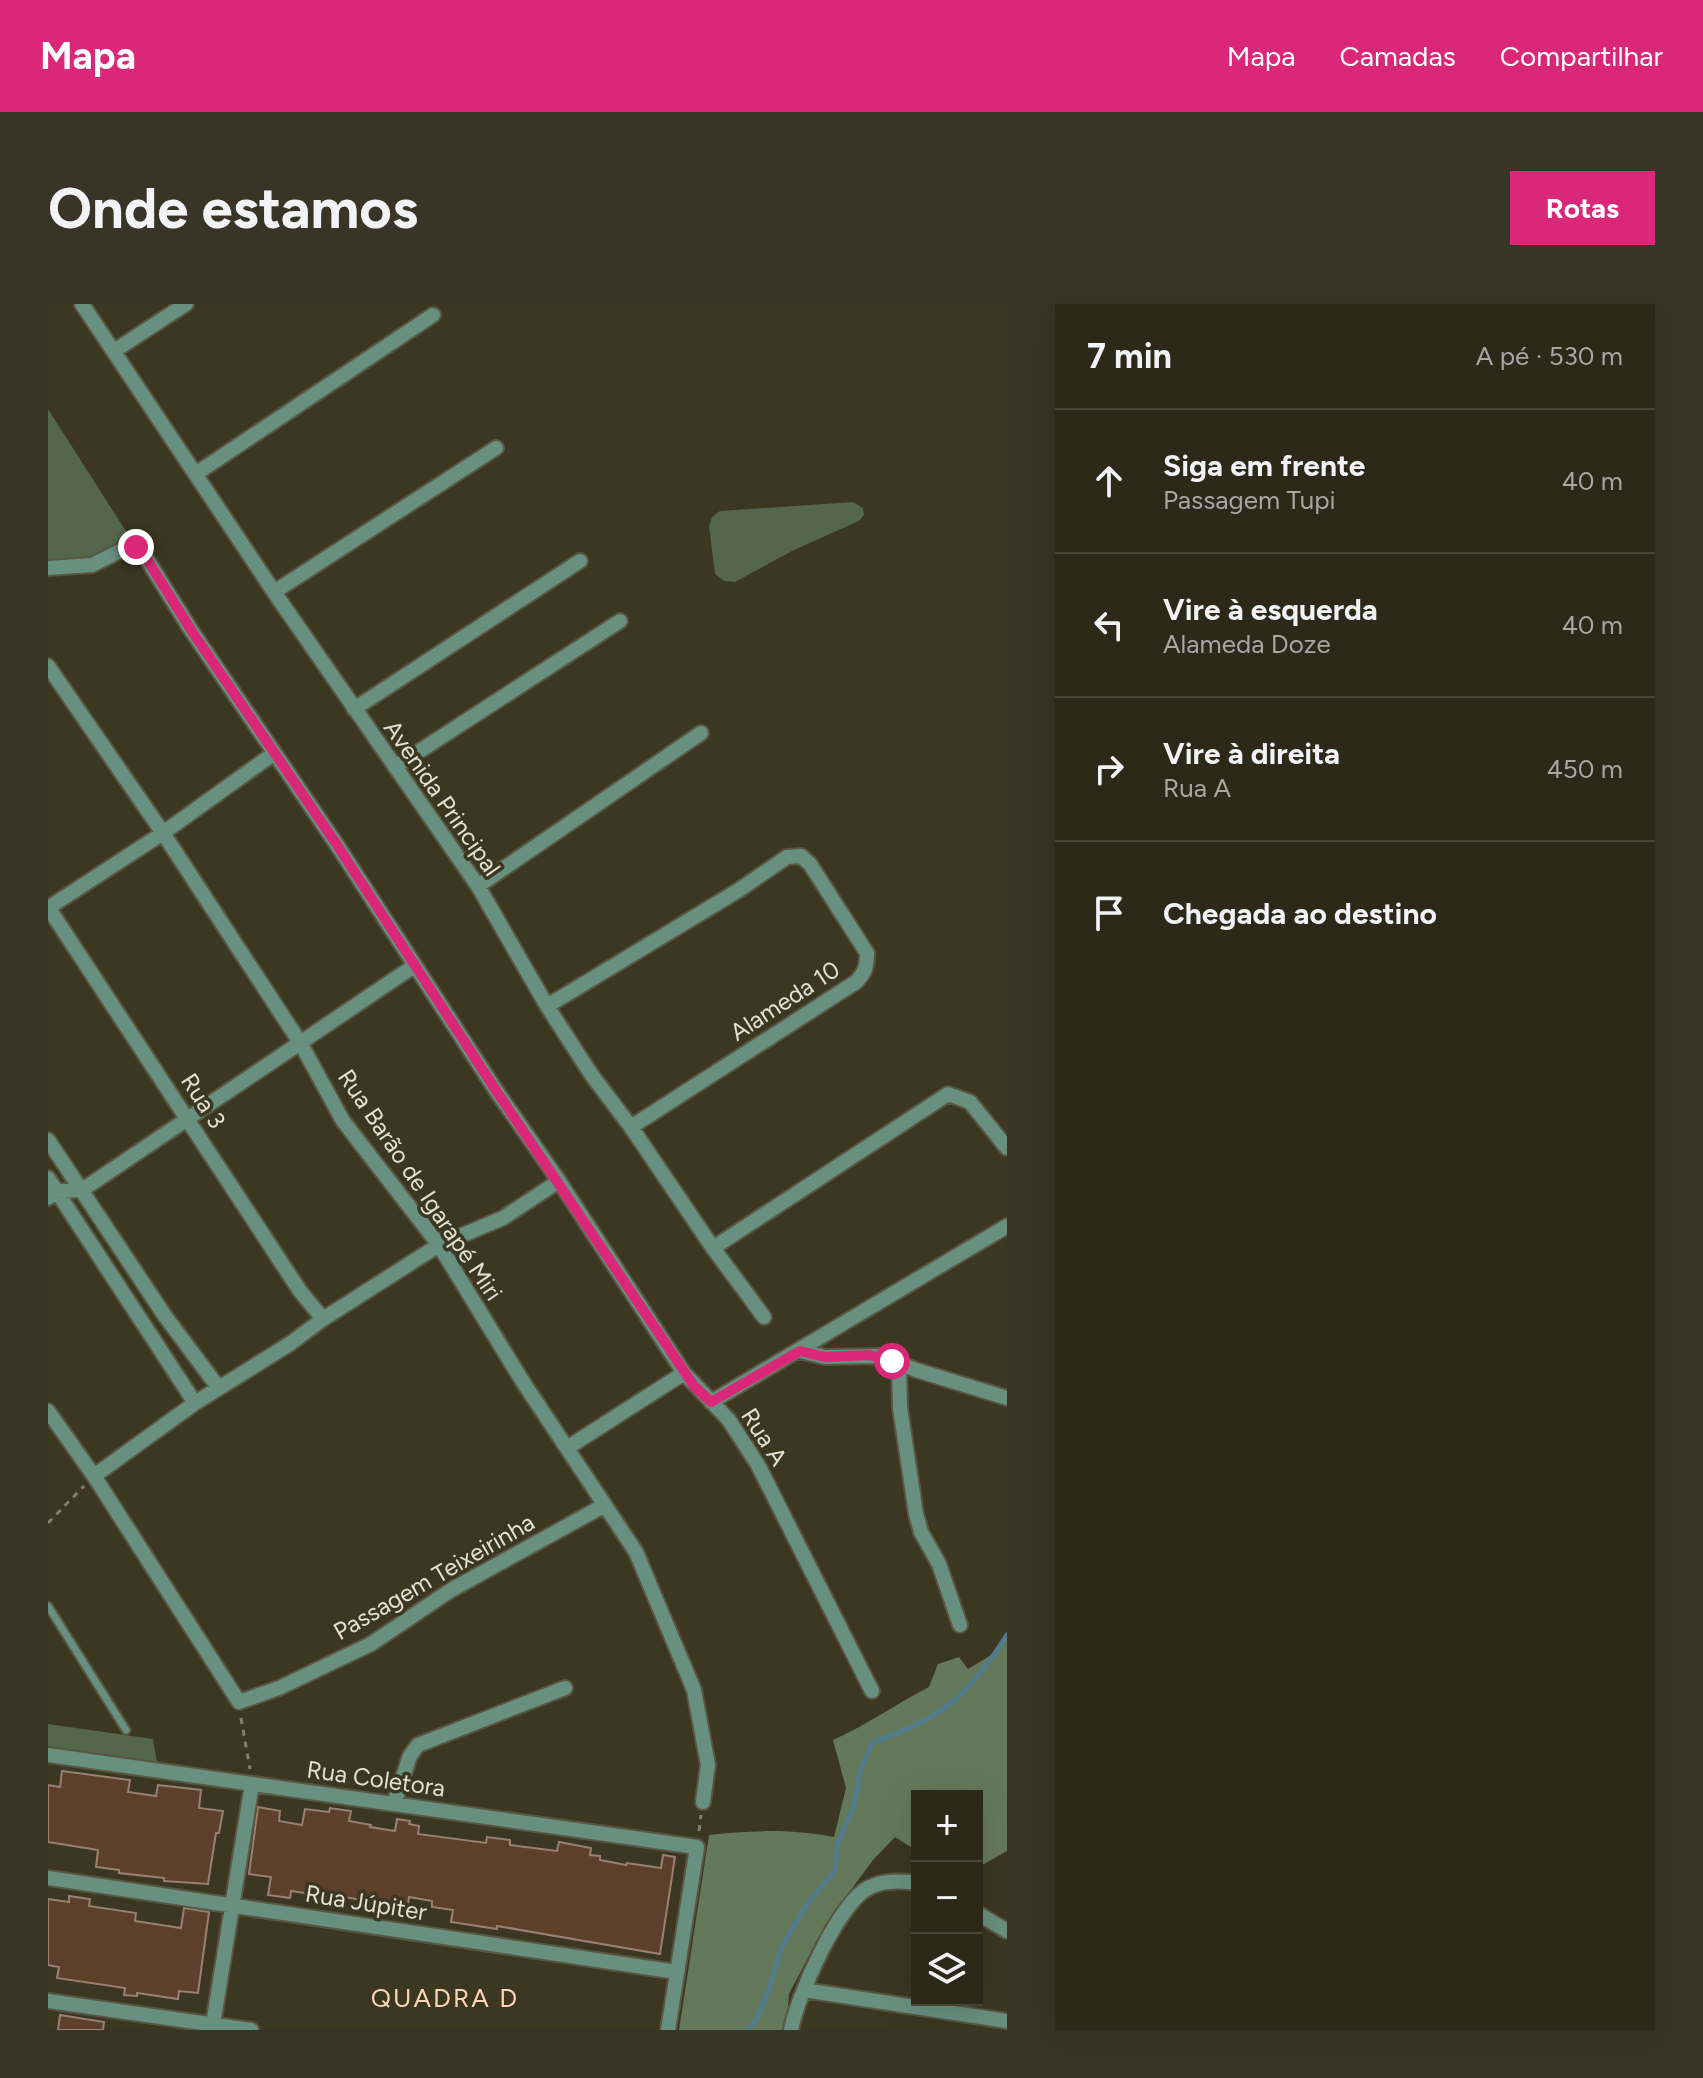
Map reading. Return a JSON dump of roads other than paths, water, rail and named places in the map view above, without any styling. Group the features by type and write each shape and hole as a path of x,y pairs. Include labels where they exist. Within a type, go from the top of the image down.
{"street":[{"name":"Avenida Principal","path":"82,304 274,592 478,886 547,1006 591,1074 764,1317"},
{"path":"114,351 186,304"},
{"path":"197,473 433,315"},
{"path":"274,592 496,448"},
{"name":"Rua A","path":"49,565 92,565 126,548 136,547 143,553 684,1373 729,1420 758,1465 872,1691"},
{"path":"354,709 580,561"},
{"path":"395,767 620,621"},
{"name":"Rua Barão de Igarapé Miri","path":"48,666 163,833 301,1044 343,1121 439,1245 523,1382 636,1552 694,1690 708,1765 703,1802"},
{"path":"478,886 701,733"},
{"path":"48,908 163,833 273,754"},
{"name":"Alameda 10","path":"547,1006 739,890 787,857 801,856 810,864 862,943 867,953 865,969 856,982 631,1127"},
{"name":"Rua 3","path":"48,908 300,1291 323,1319"},
{"path":"52,1194 82,1190 414,966"},
{"path":"713,1248 948,1094 970,1102 1007,1148"},
{"path":"48,1140 165,1316 218,1387"},
{"path":"48,1178 52,1194 195,1403"},
{"path":"48,1411 94,1476 218,1387 291,1343 439,1245 503,1218 559,1181"},
{"path":"711,1402 1007,1226"},
{"path":"800,1351 825,1357 880,1356 899,1365 1007,1398"},
{"path":"899,1365 900,1408 916,1514 921,1532 939,1564 960,1625"},
{"path":"567,1448 684,1373"},
{"name":"Passagem Teixeirinha","path":"94,1476 239,1702 279,1688 371,1644 451,1590 605,1505"},
{"path":"394,1804 410,1756 418,1745 565,1688"},
{"name":"Rua Coletora","path":"48,1755 697,1847 677,1972"},
{"path":"212,2027 252,1784"},
{"name":"Rua Júpiter","path":"48,1878 677,1972"},
{"path":"791,2030 804,1990 834,1927 853,1899 878,1884 911,1883"},
{"path":"983,1917 1007,1931"},
{"path":"668,2030 677,1972"},
{"path":"804,1990 1007,2021"},
{"path":"48,2001 212,2027 251,2030"}],"lane":[{"path":"48,1606 126,1730"}],"waterway":[{"path":"748,2030 756,2020 769,1989 781,1948 807,1904 835,1871 838,1842 854,1806 860,1771 873,1742 918,1724 951,1703 966,1690 1007,1635"}],"district":[{"name":"QUADRA D","path":"445,1998"}]}
